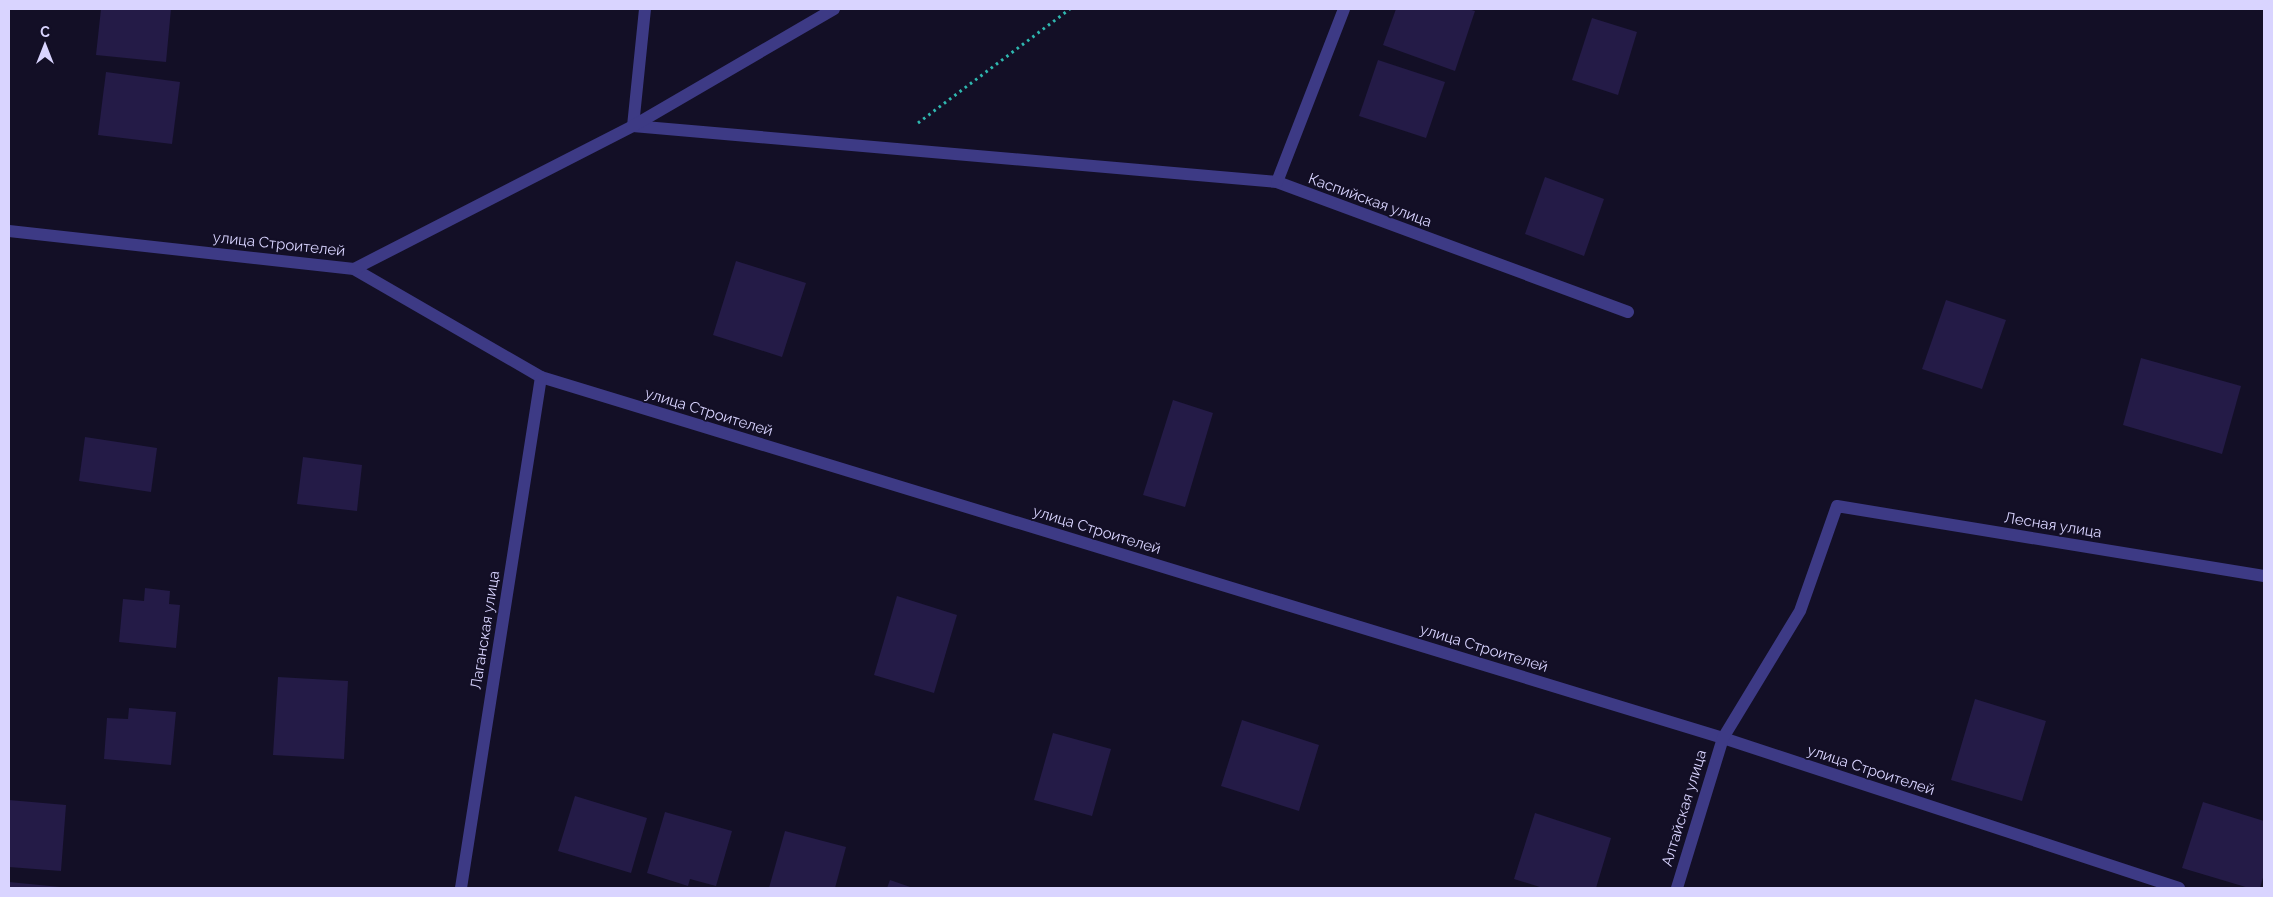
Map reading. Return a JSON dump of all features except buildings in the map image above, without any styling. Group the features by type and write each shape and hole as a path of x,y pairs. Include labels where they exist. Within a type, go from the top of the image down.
{"street":[{"path":"633,126 645,9"},
{"path":"354,268 633,126 834,9"},
{"path":"1276,182 1344,9"},
{"name":"Каспийская улица","path":"633,126 1276,182 1628,312"},
{"name":"улица Строителей","path":"9,230 354,268 541,377 1723,738 2179,888"},
{"name":"Лаганская улица","path":"461,888 541,377"},
{"name":"Алтайская улица","path":"1677,888 1723,738 1800,611 1837,506"},
{"name":"Лесная улица","path":"1837,506 2264,576"}],"path":[{"path":"886,148 1070,9"}]}
